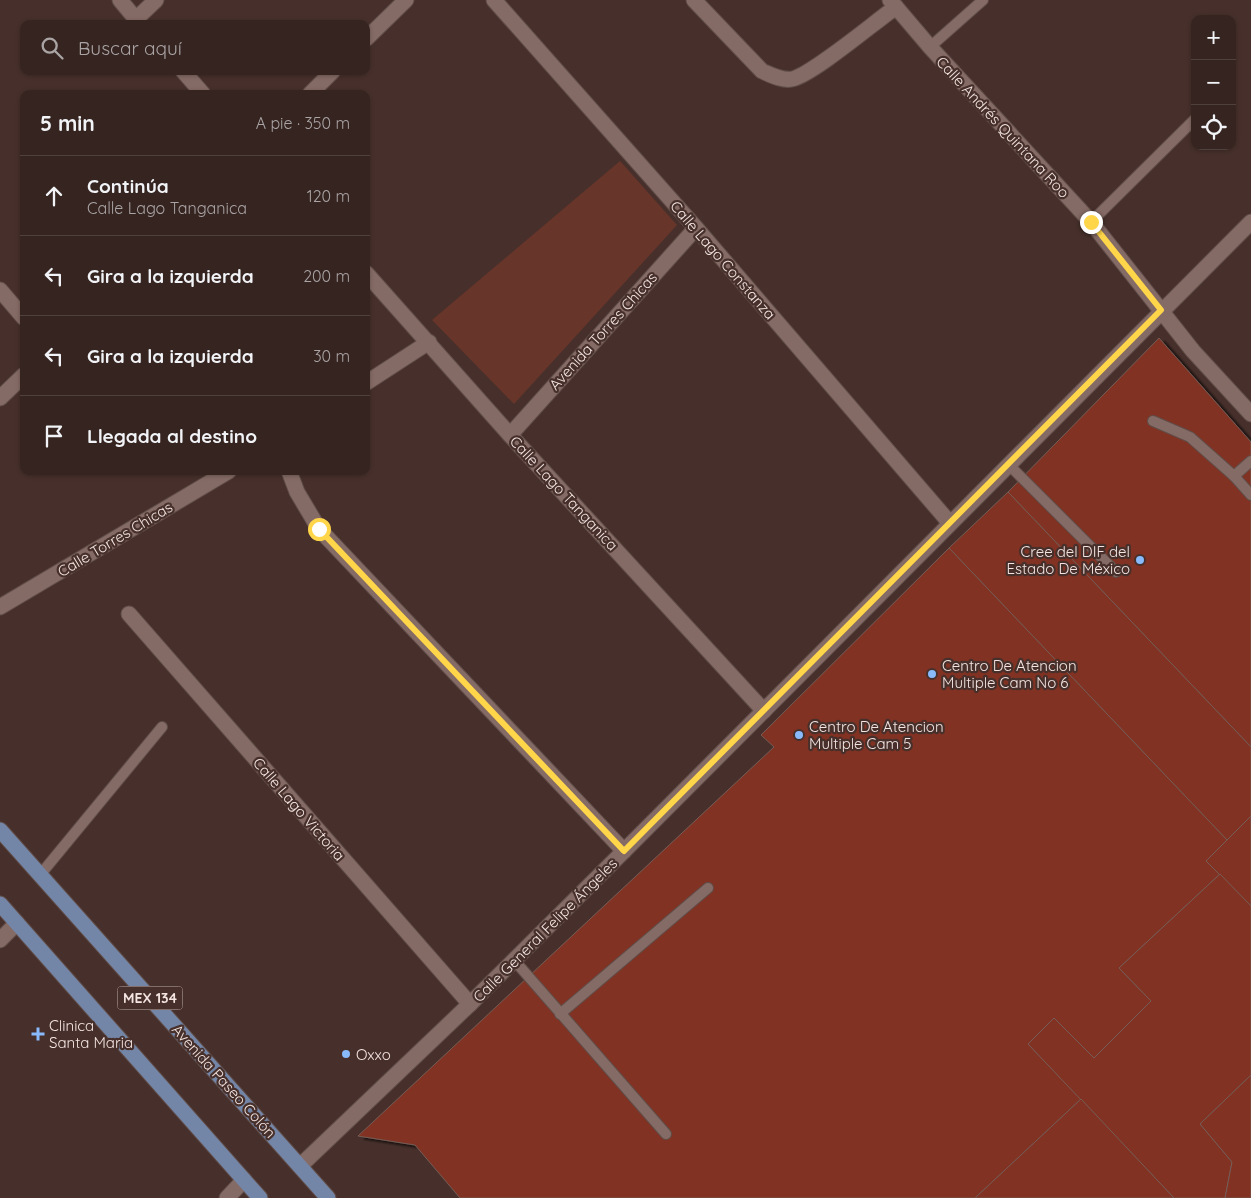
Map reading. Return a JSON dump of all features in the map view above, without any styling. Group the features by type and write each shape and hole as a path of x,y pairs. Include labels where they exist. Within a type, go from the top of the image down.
{"main road":[{"name":"Avenida Paseo Colón","path":"0,830 328,1198"},
{"name":"MEX 134","path":"0,904 260,1198"}],"street":[{"path":"120,0 137,20"},
{"path":"139,20 156,0"},
{"path":"370,35 406,0"},
{"name":"Calle Lago Constanza","path":"494,0 696,228 949,522"},
{"path":"694,0 762,71 777,78 791,79 809,71 893,3"},
{"name":"Calle Andrés Quintana Roo","path":"893,3 930,47 1091,222 1193,351 1251,414"},
{"path":"186,75 199,90"},
{"path":"314,90 329,75"},
{"name":"Calle General Felipe Ángeles","path":"300,1166 470,1004 764,711 949,522 1251,222"},
{"name":"Avenida Torres Chicas","path":"510,435 696,228"},
{"name":"Calle Lago Tanganica","path":"370,277 510,435 764,711"},
{"path":"0,290 20,313"},
{"path":"370,381 429,342"},
{"path":"0,398 20,379"},
{"name":"Calle Torres Chicas","path":"0,607 222,475"},
{"path":"291,475 300,499 319,529 624,851"},
{"name":"Calle Lago Victoria","path":"129,614 470,1004"},
{"path":"0,940 17,924"},
{"path":"228,1198 244,1180"}],"lane":[{"path":"930,47 983,0"},
{"path":"1091,222 1191,123"},
{"path":"1153,421 1190,437 1234,476 1251,495"},
{"path":"1234,476 1251,461"},
{"path":"1008,464 1116,572"},
{"path":"40,875 162,727"},
{"path":"560,1014 708,888"},
{"path":"514,960 666,1134"}],"shaded area":[{"path":"620,161 677,225 514,404 432,320"}],"building":[{"path":"1159,338 1251,442 1251,747 1008,492"},
{"path":"1008,492 1251,747 1251,816 1227,840 949,548"},
{"path":"949,548 1227,840 1206,861 1220,874 1119,968 1151,1001 1094,1058 1054,1018 1028,1044 1081,1099 975,1198 460,1198 415,1145 358,1136 774,747 761,735"},
{"path":"1251,816 1251,906 1206,861"},
{"path":"1220,874 1251,906 1251,1075 1200,1124 1232,1162 1225,1198 1174,1198 1028,1044 1054,1018 1094,1058 1151,1001 1119,968"},
{"path":"1251,1075 1251,1198 1225,1198 1232,1162 1200,1124"},
{"path":"1081,1099 1174,1198 975,1198"}],"place":[{"name":"Cree del DIF del Estado De México","path":"1140,560"},
{"name":"Centro De Atencion Multiple Cam No 6","path":"932,674"},
{"name":"Centro De Atencion Multiple Cam 5","path":"799,735"},
{"name":"Clinica Santa Maria","path":"38,1034"},
{"name":"Oxxo","path":"346,1054"}],"route":[{"path":"319,529 624,851 1161,310 1091,222"}]}
